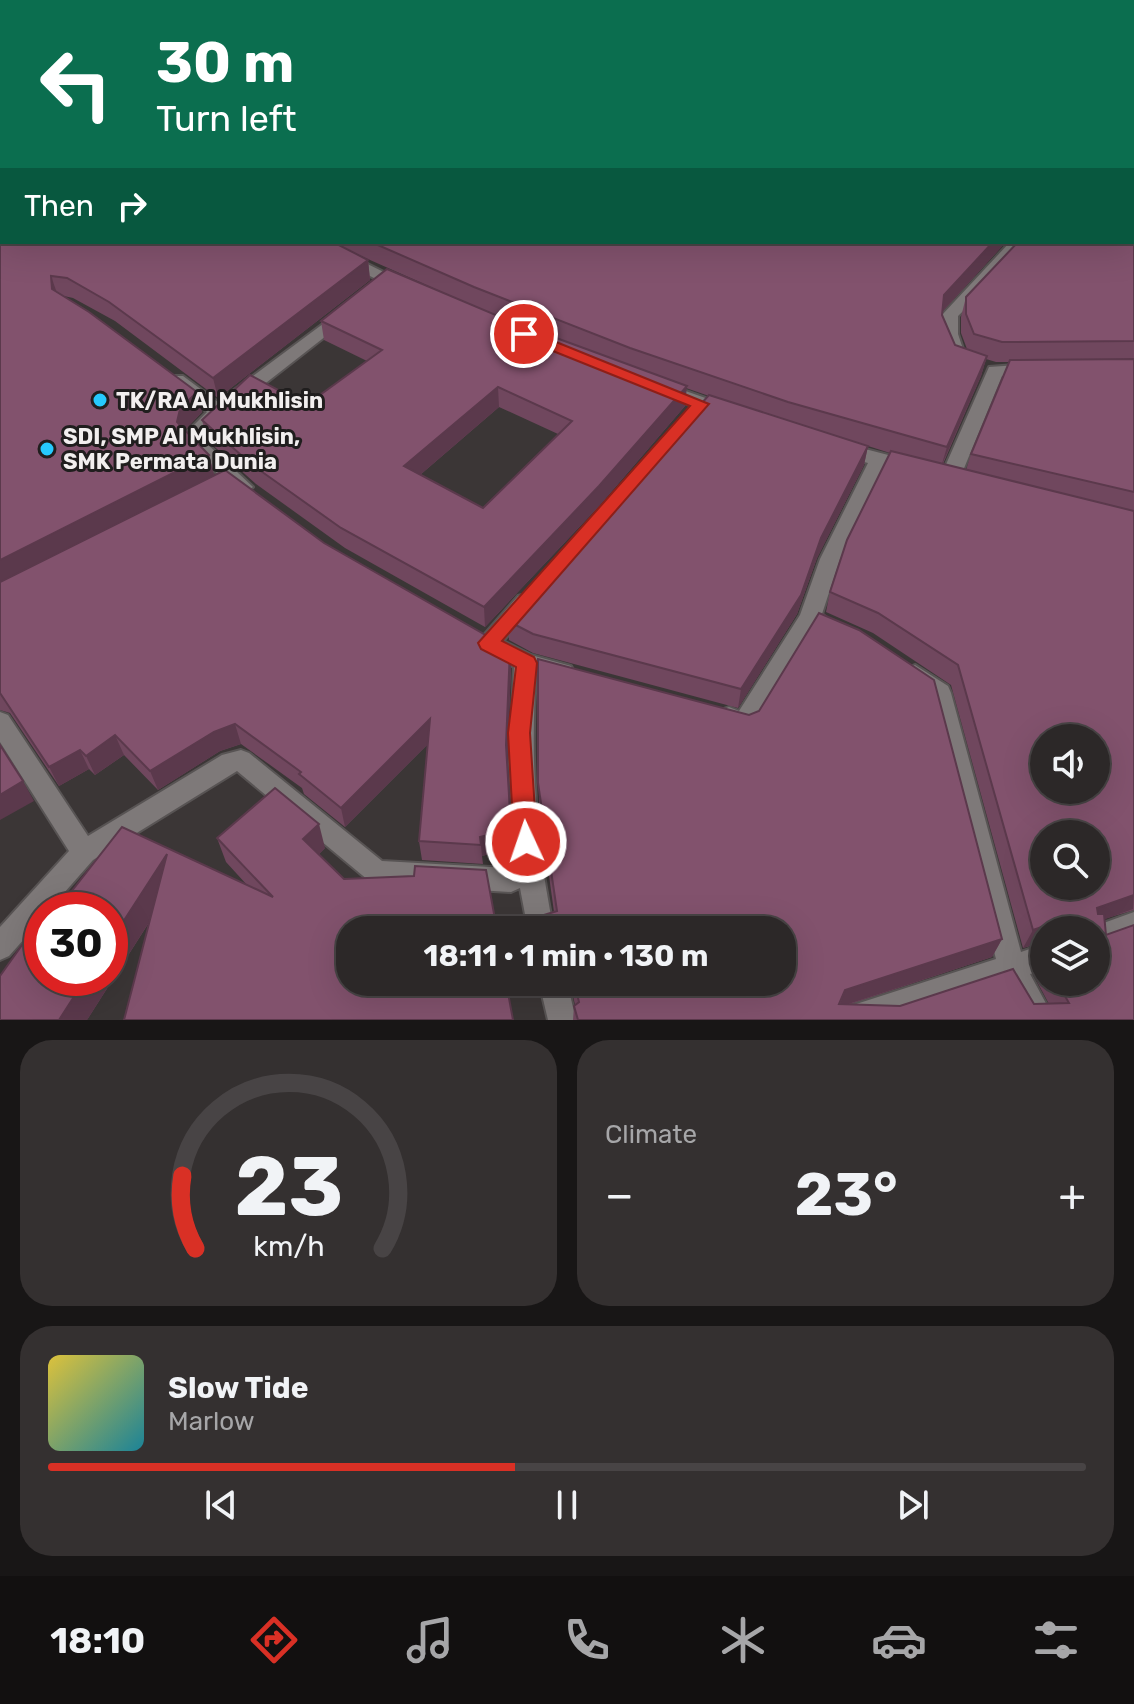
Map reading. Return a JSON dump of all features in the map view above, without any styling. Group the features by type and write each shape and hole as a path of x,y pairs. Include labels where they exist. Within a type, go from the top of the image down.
{"street":[{"path":"313,244 375,289 426,295"},
{"path":"1016,244 950,315 949,334 958,360 982,367 1057,370"},
{"path":"259,500 226,481 194,439 218,411 375,289"},
{"path":"820,441 957,480 982,367"},
{"path":"161,368 218,411"},
{"path":"642,381 696,410 746,418"},
{"path":"701,710 745,722 795,637 810,618 830,559 879,460"},
{"path":"540,587 482,640 526,663 585,678"},
{"path":"810,618 837,630"},
{"path":"526,663 519,733 527,870 538,916"},
{"path":"901,665 940,693 1012,969 1041,1020"},
{"path":"0,722 84,852"},
{"path":"0,947 84,852 230,762 241,760 377,872 511,880 527,870"},
{"path":"1110,933 1134,924"},
{"path":"850,1020 1030,962"},
{"path":"556,996 562,1020"}],"building":[{"path":"0,244 337,244 368,260 213,378 109,302 67,278 51,276 52,289 89,312 197,392 180,409 177,422 209,455 0,560"},
{"path":"376,244 991,244 944,295 942,315 955,345 987,356 947,447 788,402 630,348 474,287"},
{"path":"1016,244 1134,244 1134,341 1002,342 974,334 966,314 966,297"},
{"path":"387,269 510,321 687,386 599,486 484,607 341,528 251,464 202,420 250,375 306,405 382,350 321,321","holes":["498,387 572,421 483,508 404,466"]},
{"path":"1134,359 1134,492 971,454 1010,360"},
{"path":"709,395 868,446 821,538 801,595 741,689 533,634 508,621"},
{"path":"891,451 1134,511 1134,895 1097,908 1098,914 1104,916 1030,916 1030,919 958,665 878,613 830,592 847,540"},
{"path":"225,470 324,543 510,649 506,745 511,829 480,837 481,845 419,841 430,719 341,808 299,774 301,772 235,724 214,732 150,771 115,735 86,756 80,750 49,767 0,693 0,582"},
{"path":"819,613 859,630 934,680 1002,939 845,990 839,1004 900,1006 1013,969 1034,1004 1069,1003 1065,996 1110,996 1110,934 1134,925 1134,1020 578,1020 574,1006 579,1002 578,996 796,996 796,916 544,916 557,911 538,783 538,659 749,715 759,711"},
{"path":"0,745 23,781 0,795"},
{"path":"275,788 319,824 303,839 344,879 414,876 415,866 486,870 494,916 336,916 336,996 509,996 513,1020 124,1020 167,854 128,914 128,892 71,892 122,827 273,897 217,838"},
{"path":"24,942 24,996 74,996 59,1020 0,1020 0,976"}],"place":[{"name":"TK/RA Al Mukhlisin","path":"100,400"},
{"name":"SDI, SMP Al Mukhlisin, SMK Permata Dunia","path":"47,449"}],"route":[{"path":"524,334 701,404 608,513 488,643 526,663 519,733 526,842"}]}
